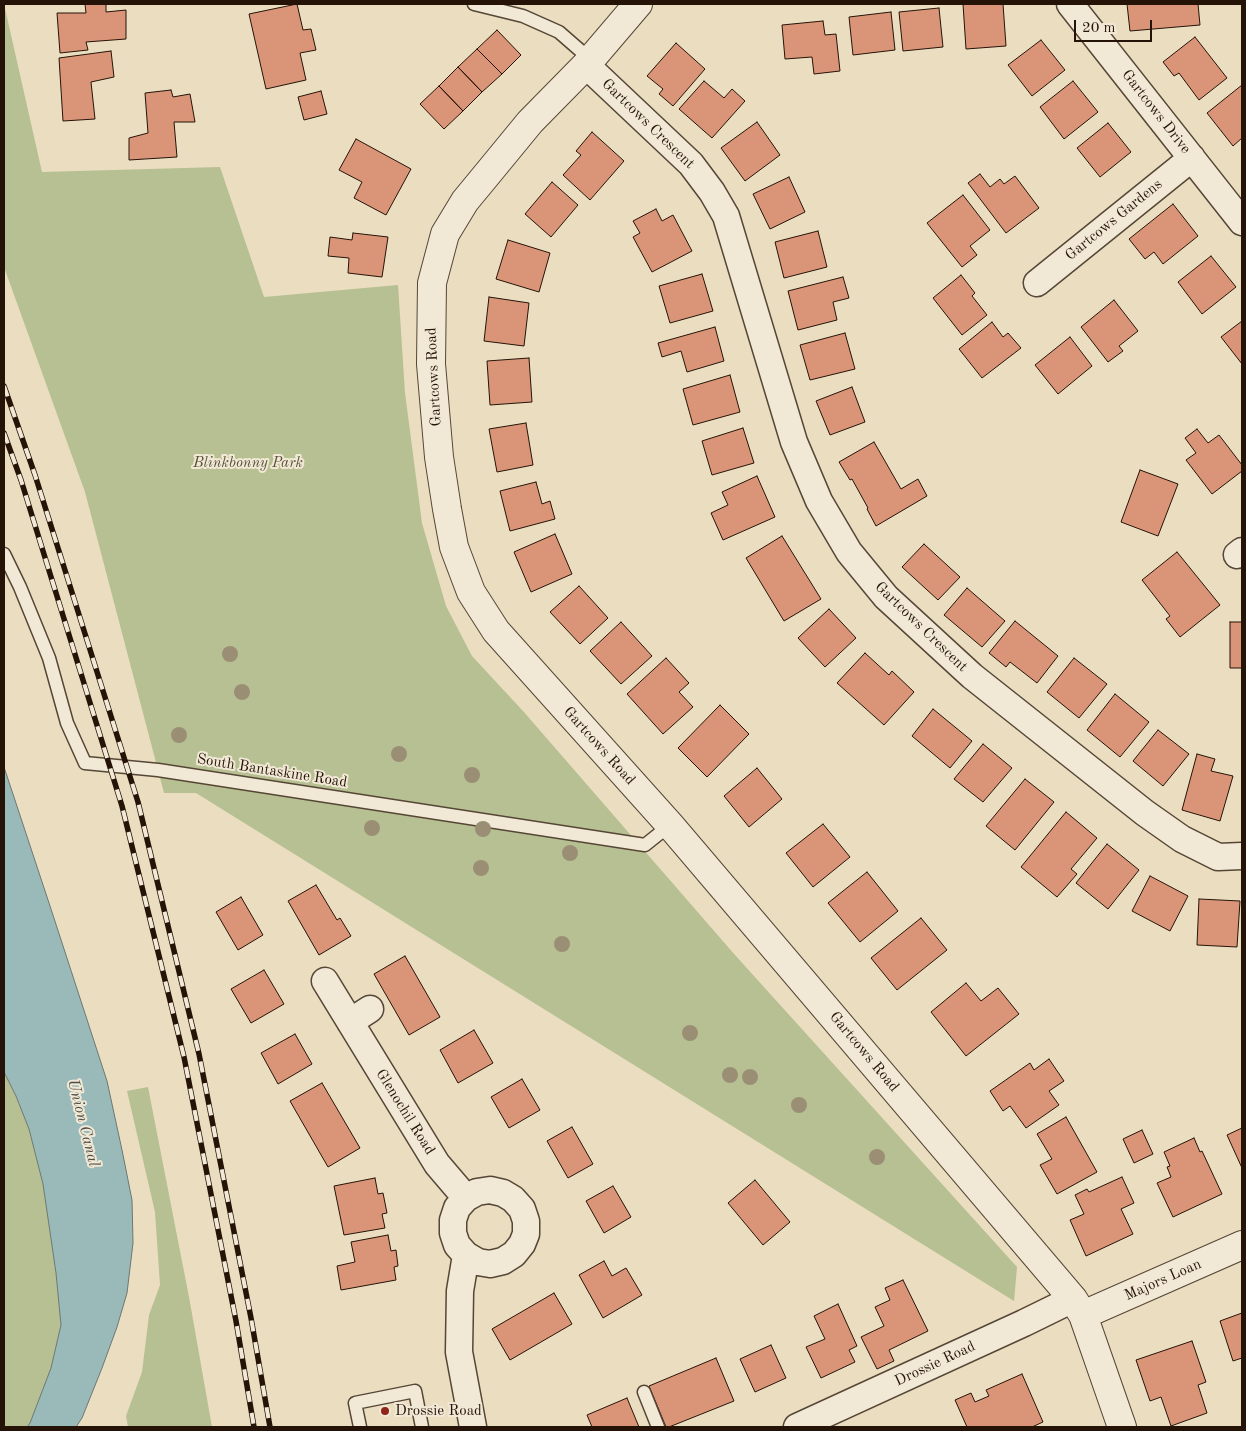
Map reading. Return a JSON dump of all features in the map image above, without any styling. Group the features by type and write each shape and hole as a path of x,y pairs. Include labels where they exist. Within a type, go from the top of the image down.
{"street":[{"name":"Gartcows Road","path":"638,4 588,62 530,122 465,201 445,234 432,283 431,364 439,457 454,547 471,592 496,631 670,825 1078,1307 1122,1427"},
{"name":"Gartcows Drive","path":"1070,4 1242,222"},
{"name":"Gartcows Crescent","path":"588,62 692,164 726,216 797,451 819,501 844,544 880,590 972,676 1145,813 1182,839 1218,857 1242,856"},
{"name":"Gartcows Gardens","path":"1037,283 1192,158"},
{"name":"Glenochil Road","path":"325,981 360,1015 437,1164 466,1198"},
{"path":"490,1190 503,1192 513,1199 522,1209 526,1221 526,1234 522,1244 514,1254 503,1261 490,1264 478,1262 466,1255 457,1245 453,1233 453,1220 457,1208 466,1198 477,1192 490,1190"},
{"name":"Majors Loan","path":"1078,1307 1242,1245"},
{"path":"466,1255 460,1292 459,1352 472,1427"},
{"name":"Drossie Road","path":"797,1427 1024,1323 1078,1307"}],"lane":[{"path":"474,4 523,16 559,32 588,62"},
{"name":"South Bantaskine Road","path":"4,554 49,658 67,723 85,764 158,770 645,846 670,825"},
{"path":"360,1427 355,1403 415,1391 422,1427"},
{"path":"644,1392 658,1427"}],"green space":[{"name":"Blinkbonny Park","path":"4,4 42,172 220,167 264,297 398,285 405,393 422,523 446,606 472,656 523,711 735,955 1017,1267 1014,1301 196,793 164,793 85,492 4,267"},
{"path":"4,1072 29,1129 43,1184 56,1273 61,1325 51,1368 27,1427 4,1427"},
{"path":"148,1087 212,1427 128,1427 126,1416 142,1372 149,1315 160,1285 155,1212 127,1091"}],"water":[{"name":"Union Canal","path":"4,767 107,1081 132,1200 133,1243 127,1293 102,1368 82,1418 76,1427 27,1427 51,1368 61,1325 56,1273 43,1184 29,1129 4,1072"}],"building":[{"path":"85,4 106,4 106,12 126,10 126,39 86,42 88,50 60,53 57,13 86,13"},
{"path":"297,4 303,30 311,29 316,50 300,53 306,80 266,89 249,14"},
{"path":"963,4 1003,4 1006,46 966,49"},
{"path":"1127,4 1198,4 1200,25 1130,31"},
{"path":"939,8 943,47 903,51 899,12"},
{"path":"891,12 895,50 853,55 849,17"},
{"path":"823,21 825,35 836,34 840,71 814,74 812,57 785,59 782,25"},
{"path":"497,30 521,55 502,74 477,49"},
{"path":"1195,37 1227,78 1199,100 1179,73 1174,76 1163,62"},
{"path":"1041,40 1065,70 1032,96 1008,65"},
{"path":"676,43 705,69 673,106 659,94 663,89 647,76"},
{"path":"477,49 502,74 482,92 458,67"},
{"path":"111,51 114,77 91,82 95,119 63,121 59,58"},
{"path":"458,67 482,92 463,111 439,86"},
{"path":"704,81 724,98 732,89 745,101 712,138 679,109"},
{"path":"1073,81 1098,112 1064,139 1040,107"},
{"path":"1242,85 1242,138 1233,146 1207,113"},
{"path":"439,86 463,111 444,129 420,104"},
{"path":"171,90 173,97 190,94 195,122 174,122 177,157 129,160 129,138 148,133 145,93"},
{"path":"321,91 327,114 304,120 298,97"},
{"path":"757,122 780,155 745,181 721,148"},
{"path":"1108,123 1131,152 1100,177 1077,148"},
{"path":"592,132 624,161 590,200 563,175 581,155 576,151"},
{"path":"356,139 411,169 386,215 354,198 362,182 339,170"},
{"path":"980,174 990,187 1000,179 1004,184 1015,176 1039,208 1006,233 968,183"},
{"path":"789,177 805,212 770,229 753,194"},
{"path":"552,182 578,205 551,237 525,214"},
{"path":"963,195 990,230 970,246 977,255 962,267 927,223"},
{"path":"1173,204 1198,236 1163,264 1154,252 1145,259 1129,239"},
{"path":"656,209 662,221 673,215 692,251 652,272 633,237 640,233 633,221"},
{"path":"818,231 827,267 784,278 775,242"},
{"path":"353,233 388,237 382,277 348,273 349,258 328,256 330,237 352,240"},
{"path":"508,240 550,253 539,292 496,279"},
{"path":"1211,256 1236,287 1202,314 1178,282"},
{"path":"702,274 713,311 670,323 659,286"},
{"path":"961,275 975,293 972,296 987,315 962,335 933,298"},
{"path":"843,277 849,298 833,302 837,320 798,330 788,291"},
{"path":"489,297 529,303 524,346 484,341"},
{"path":"1114,300 1138,331 1119,346 1123,351 1108,362 1081,327"},
{"path":"1242,321 1242,364 1221,337"},
{"path":"992,322 1003,337 1008,333 1021,348 982,378 959,349"},
{"path":"715,327 724,361 687,372 681,351 662,357 658,343"},
{"path":"845,333 855,369 810,380 800,345"},
{"path":"1070,337 1092,366 1058,394 1035,365"},
{"path":"529,358 532,402 490,405 487,361"},
{"path":"730,375 740,412 693,425 683,389"},
{"path":"852,387 865,422 830,435 816,401"},
{"path":"526,423 533,465 497,472 489,429"},
{"path":"743,428 754,463 712,475 702,441"},
{"path":"1197,429 1208,443 1219,435 1242,465 1242,471 1212,494 1186,460 1196,453 1185,438"},
{"path":"874,442 901,489 918,479 927,496 876,526 852,479 850,480 839,462"},
{"path":"1140,470 1178,484 1158,536 1121,522"},
{"path":"757,476 775,517 723,540 711,513 728,505 722,492"},
{"path":"536,482 542,504 550,501 555,519 510,531 500,491"},
{"path":"555,534 572,574 531,592 514,552"},
{"path":"782,536 821,599 784,621 746,558"},
{"path":"924,544 960,577 938,600 902,567"},
{"path":"1177,552 1220,605 1180,637 1166,619 1170,616 1142,580"},
{"path":"579,586 608,618 580,644 550,612"},
{"path":"967,588 1005,621 982,647 944,615"},
{"path":"829,609 856,638 825,667 798,638"},
{"path":"1015,621 1058,656 1037,683 1010,662 1006,667 989,653"},
{"path":"621,622 652,656 621,684 590,651"},
{"path":"1230,622 1242,622 1242,668 1230,668"},
{"path":"865,653 889,675 892,671 914,692 884,725 837,683"},
{"path":"666,658 689,683 679,692 693,707 663,734 627,694"},
{"path":"1074,658 1107,684 1079,718 1047,692"},
{"path":"1115,694 1149,722 1120,757 1087,730"},
{"path":"720,705 749,734 707,777 678,748"},
{"path":"933,709 972,741 950,768 912,736"},
{"path":"1158,730 1189,754 1163,786 1133,761"},
{"path":"983,744 1012,768 983,802 954,779"},
{"path":"1197,754 1215,759 1211,771 1233,776 1220,821 1182,810"},
{"path":"757,768 782,799 749,827 724,796"},
{"path":"1025,779 1054,802 1015,850 986,826"},
{"path":"1066,812 1097,838 1071,869 1077,874 1057,897 1021,867"},
{"path":"823,824 850,857 813,887 786,853"},
{"path":"1107,844 1139,870 1108,909 1076,883"},
{"path":"867,872 898,911 860,942 828,903"},
{"path":"1150,876 1188,896 1170,931 1132,911"},
{"path":"316,885 337,920 340,918 351,936 319,955 288,901"},
{"path":"241,897 263,935 238,950 216,912"},
{"path":"1199,899 1240,901 1237,947 1197,945"},
{"path":"921,918 947,950 897,990 871,958"},
{"path":"405,956 440,1017 409,1035 374,974"},
{"path":"264,970 284,1004 251,1023 231,989"},
{"path":"966,983 981,1001 998,988 1019,1014 966,1056 931,1012"},
{"path":"474,1030 493,1063 458,1083 440,1050"},
{"path":"295,1034 312,1064 278,1084 261,1053"},
{"path":"1049,1059 1064,1081 1049,1091 1059,1105 1026,1128 1010,1106 1003,1111 990,1091 1030,1063 1034,1070"},
{"path":"522,1079 540,1110 509,1128 491,1097"},
{"path":"322,1083 360,1148 328,1167 290,1101"},
{"path":"1066,1117 1097,1172 1057,1194 1040,1165 1052,1159 1037,1134"},
{"path":"572,1127 593,1164 568,1178 547,1141"},
{"path":"1242,1128 1242,1168 1227,1135"},
{"path":"1142,1130 1153,1154 1134,1163 1123,1139"},
{"path":"1194,1138 1222,1194 1173,1217 1157,1183 1171,1177 1167,1167 1170,1166 1164,1152"},
{"path":"1122,1177 1134,1203 1121,1209 1133,1234 1086,1256 1070,1220 1084,1214 1075,1195 1087,1189 1089,1192"},
{"path":"375,1178 378,1194 383,1193 387,1213 382,1214 385,1228 344,1235 334,1186"},
{"path":"755,1180 790,1222 763,1245 728,1203"},
{"path":"613,1186 631,1217 604,1233 586,1201"},
{"path":"388,1235 391,1251 396,1250 398,1266 394,1267 396,1280 341,1290 337,1266 355,1262 351,1242"},
{"path":"604,1261 612,1276 626,1268 642,1295 603,1318 579,1275"},
{"path":"903,1280 928,1331 889,1350 894,1361 877,1369 861,1337 884,1326 875,1307 890,1300 885,1288"},
{"path":"554,1293 572,1324 510,1360 492,1329"},
{"path":"838,1304 857,1346 849,1350 855,1362 821,1378 806,1347 825,1339 814,1316"},
{"path":"1242,1313 1242,1358 1233,1361 1220,1321"},
{"path":"1192,1341 1206,1382 1198,1385 1207,1413 1171,1426 1161,1397 1150,1401 1136,1360"},
{"path":"771,1345 786,1378 755,1392 740,1359"},
{"path":"716,1358 734,1401 666,1427 649,1386"},
{"path":"1022,1374 1043,1422 1032,1427 967,1427 955,1400 971,1393 975,1402 989,1396 986,1390"},
{"path":"627,1398 639,1427 592,1427 587,1415"}],"railway":[{"path":"4,386 35,475 138,802 199,1054 251,1318 270,1427"},
{"path":"4,433 21,480 122,806 184,1057 236,1321 254,1427"}],"place":[{"name":"Drossie Road","path":"385,1411"}]}
